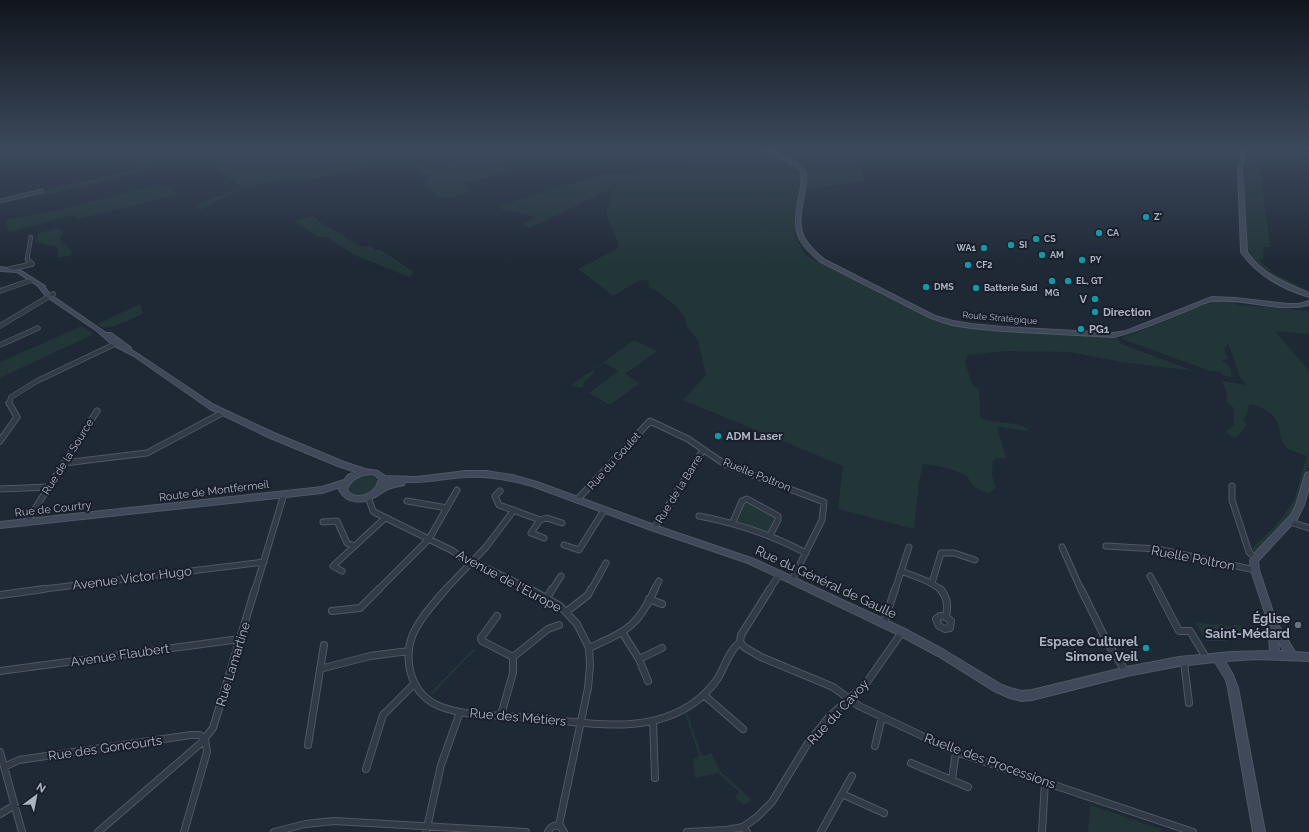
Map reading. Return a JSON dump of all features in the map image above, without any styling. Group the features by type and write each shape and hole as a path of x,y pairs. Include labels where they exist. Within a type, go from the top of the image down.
{"street":[{"name":"Route Stratégique","path":"802,189 797,228 801,238 810,251 823,261 933,317 952,322 971,326 1003,329 1114,335 1123,333 1212,299 1292,306 1301,305 1309,301"},
{"path":"1241,189 1244,252 1252,262 1265,273 1306,294 1303,294 1304,300 1301,305 1309,307"},
{"path":"0,201 42,191"},
{"path":"0,269 10,269 32,264 27,259 31,237"},
{"path":"10,269 18,271 40,285 65,306 179,386 198,404 220,415 341,464 365,472 377,473 382,479 381,488 368,497 362,499 351,498 344,493 344,486 347,481 359,473 365,472"},
{"path":"0,291 32,280"},
{"path":"0,326 51,295"},
{"path":"0,337 2,344 38,328"},
{"path":"0,441 18,417 9,404 11,397 37,381 118,343"},
{"name":"Rue de la Source","path":"26,523 97,411"},
{"path":"64,463 148,453 220,415"},
{"name":"Ruelle Poltron","path":"650,421 688,439 726,465 824,502 822,520 806,553"},
{"name":"Rue du Goulet","path":"577,500 650,421"},
{"name":"Rue de la Barre","path":"654,528 703,450"},
{"path":"341,464 347,469 347,481"},
{"name":"Rue du Général de Gaulle","path":"377,491 387,486 417,480 466,474 496,475 528,482 742,558 780,574 902,632 941,653 1010,694 1022,696 1126,672 1213,658 1275,655 1309,657"},
{"path":"1275,655 1272,622 1255,570 1254,561 1255,558 1290,522 1300,505 1309,475"},
{"name":"Rue du Général de Gaulle","path":"382,479 417,480"},
{"name":"Route de Montfermeil","path":"322,490 347,481"},
{"path":"0,489 49,486"},
{"path":"1232,486 1232,500 1249,552 1255,558"},
{"name":"Route de Montfermeil","path":"109,514 322,490 344,493"},
{"path":"332,611 360,608 429,539 457,490"},
{"path":"500,491 496,496 499,506 540,520 547,518 562,523"},
{"name":"Rue Lamartine","path":"98,832 205,739 215,724 284,494"},
{"name":"Avenue de l'Europe","path":"368,497 373,511 453,551 463,559 547,598 566,612 577,624 589,648 590,666 581,722 559,825"},
{"path":"733,522 742,500 747,499 778,516 778,520 770,535"},
{"path":"408,501 447,508"},
{"name":"Rue des Métiers","path":"514,510 472,562 422,618 415,631 409,651 409,668 414,684 426,698 433,703 460,712 581,722 618,724 653,721 684,709 704,695 721,674 734,646 740,642"},
{"path":"564,545 579,550 604,510"},
{"name":"Rue de Courtry","path":"0,526 109,514"},
{"path":"699,516 733,522 770,535 806,553 792,580"},
{"path":"342,571 333,566 385,518"},
{"path":"323,522 337,520 347,543 354,546"},
{"path":"540,520 531,533 544,538"},
{"path":"1290,522 1309,528"},
{"name":"Ruelle Poltron","path":"1106,546 1157,549 1255,570"},
{"path":"884,623 910,547"},
{"path":"1062,547 1099,630 1126,672"},
{"path":"932,583 941,553 944,552 962,555 975,560"},
{"name":"Avenue Victor Hugo","path":"0,595 264,562"},
{"path":"566,612 588,595 606,563"},
{"path":"901,571 932,583 941,589 947,598 949,609 946,617"},
{"path":"740,642 740,635 780,574"},
{"path":"547,598 561,576"},
{"path":"1150,576 1179,631 1190,631 1230,678 1259,832"},
{"path":"589,648 622,632 638,619 659,581"},
{"path":"649,599 662,604"},
{"path":"497,616 481,640 513,657"},
{"path":"1272,622 1292,655"},
{"path":"513,657 548,629 559,625"},
{"path":"622,632 639,659 648,681"},
{"name":"Rue du Cavoy","path":"745,829 772,802 808,743 828,718 867,682 902,632"},
{"name":"Avenue Flaubert","path":"0,671 240,639"},
{"name":"Ruelle des Processions","path":"740,642 744,647 761,657 833,686 849,699 882,717 956,752 1193,832"},
{"path":"308,744 324,645"},
{"path":"639,659 662,648"},
{"path":"320,670 370,656 409,651"},
{"path":"502,715 513,672 513,657"},
{"path":"1184,662 1189,703"},
{"path":"366,768 383,715 414,684"},
{"path":"704,695 743,728"},
{"path":"426,829 441,765 460,712"},
{"path":"875,746 882,717"},
{"path":"653,721 655,778"},
{"name":"Rue des Goncourts","path":"4,767 19,760 191,735 200,735 205,739"},
{"path":"184,832 207,752 205,739"},
{"path":"0,752 22,832"},
{"path":"952,779 956,752"},
{"path":"911,763 968,787"},
{"path":"821,832 852,776"},
{"path":"1042,832 1045,782"},
{"path":"842,794 884,813"},
{"path":"0,814 15,806"},
{"path":"274,832 294,826 327,821 426,829 526,832"},
{"path":"548,832 552,827 559,825 564,832"},
{"path":"687,832 745,829"}],"shaded area":[{"path":"51,189 71,189 42,196 42,191"},
{"path":"142,189 170,189 177,195 77,219 72,215 9,232 6,223 8,219 49,212"},
{"path":"428,189 470,189 473,191 445,199"},
{"path":"555,189 811,189 803,190 794,234 805,255 939,322 980,329 1118,338 1121,344 1194,371 1122,362 1069,352 1006,351 968,355 965,362 971,381 974,386 979,389 980,417 985,420 1012,423 1030,430 1025,431 997,426 1006,458 996,458 993,461 992,475 996,488 989,493 980,490 962,473 923,464 919,482 914,529 838,509 843,466 683,400 706,375 698,340 687,327 685,318 676,306 657,291 649,288 648,280 638,281 613,296 578,269 618,248 618,243 606,213 611,189 530,228 522,224 536,217 507,210 505,211 498,206"},
{"path":"1244,189 1263,189 1270,247 1264,247 1263,260 1258,259 1273,273 1309,291 1309,293 1273,277 1265,272 1251,258 1246,249"},
{"path":"239,190 201,210 195,205"},
{"path":"313,216 325,225 355,242 358,246 373,247 375,250 381,250 414,272 409,277 354,255 327,237 319,237 293,221"},
{"path":"58,228 64,231 60,238 73,253 68,256 57,258 58,250 55,246 35,242 39,233"},
{"path":"1220,301 1239,305 1309,311 1309,334 1275,331 1309,371 1309,464 1294,509 1286,521 1256,551 1251,549 1278,523 1294,500 1307,456 1287,448 1281,438 1278,423 1275,418 1257,406 1249,405 1247,415 1243,419 1247,424 1235,438 1229,435 1226,431 1234,425 1233,407 1227,403 1226,390 1222,381 1246,385 1240,377 1228,343 1224,350 1229,359 1222,360 1231,368 1232,377 1222,375 1221,372 1210,371 1122,339 1123,337 1204,305"},
{"path":"140,304 143,314 115,326 103,328 97,324"},
{"path":"82,326 94,334 0,378 0,362"},
{"path":"634,340 657,351 625,374 640,383 610,405 589,393 618,371 604,363 593,370 595,373 584,382 583,388 570,386"},
{"path":"362,475 370,475 376,478 378,483 369,493 357,496 349,492 348,485 353,479"},
{"path":"747,502 775,517 769,531 765,531 738,521 744,503"},
{"path":"1195,622 1215,625 1215,623 1233,627 1234,625 1265,631 1267,639 1265,639 1261,634 1224,636 1227,641 1206,641"},
{"path":"473,649 476,650 432,695 430,693"},
{"path":"687,713 702,756 711,753 721,772 752,800 744,805 735,797 739,792 718,773 695,778 693,759 699,756 685,714"},
{"path":"1090,805 1161,829 1161,832 1088,832"}],"place":[{"name":"Z'","path":"1146,217"},
{"name":"CA","path":"1099,233"},
{"name":"CS","path":"1036,239"},
{"name":"SI","path":"1011,245"},
{"name":"WA1","path":"984,248"},
{"name":"AM","path":"1042,255"},
{"name":"PY","path":"1082,260"},
{"name":"CF2","path":"968,265"},
{"name":"MG","path":"1052,281"},
{"name":"EL, GT","path":"1068,281"},
{"name":"DMS","path":"926,287"},
{"name":"Batterie Sud","path":"976,288"},
{"name":"V","path":"1095,299"},
{"name":"Direction","path":"1095,312"},
{"name":"PG1","path":"1081,329"},
{"name":"ADM Laser","path":"718,436"},
{"name":"Église Saint-Médard","path":"1298,625"},
{"name":"Espace Culturel Simone Veil","path":"1146,648"}]}
